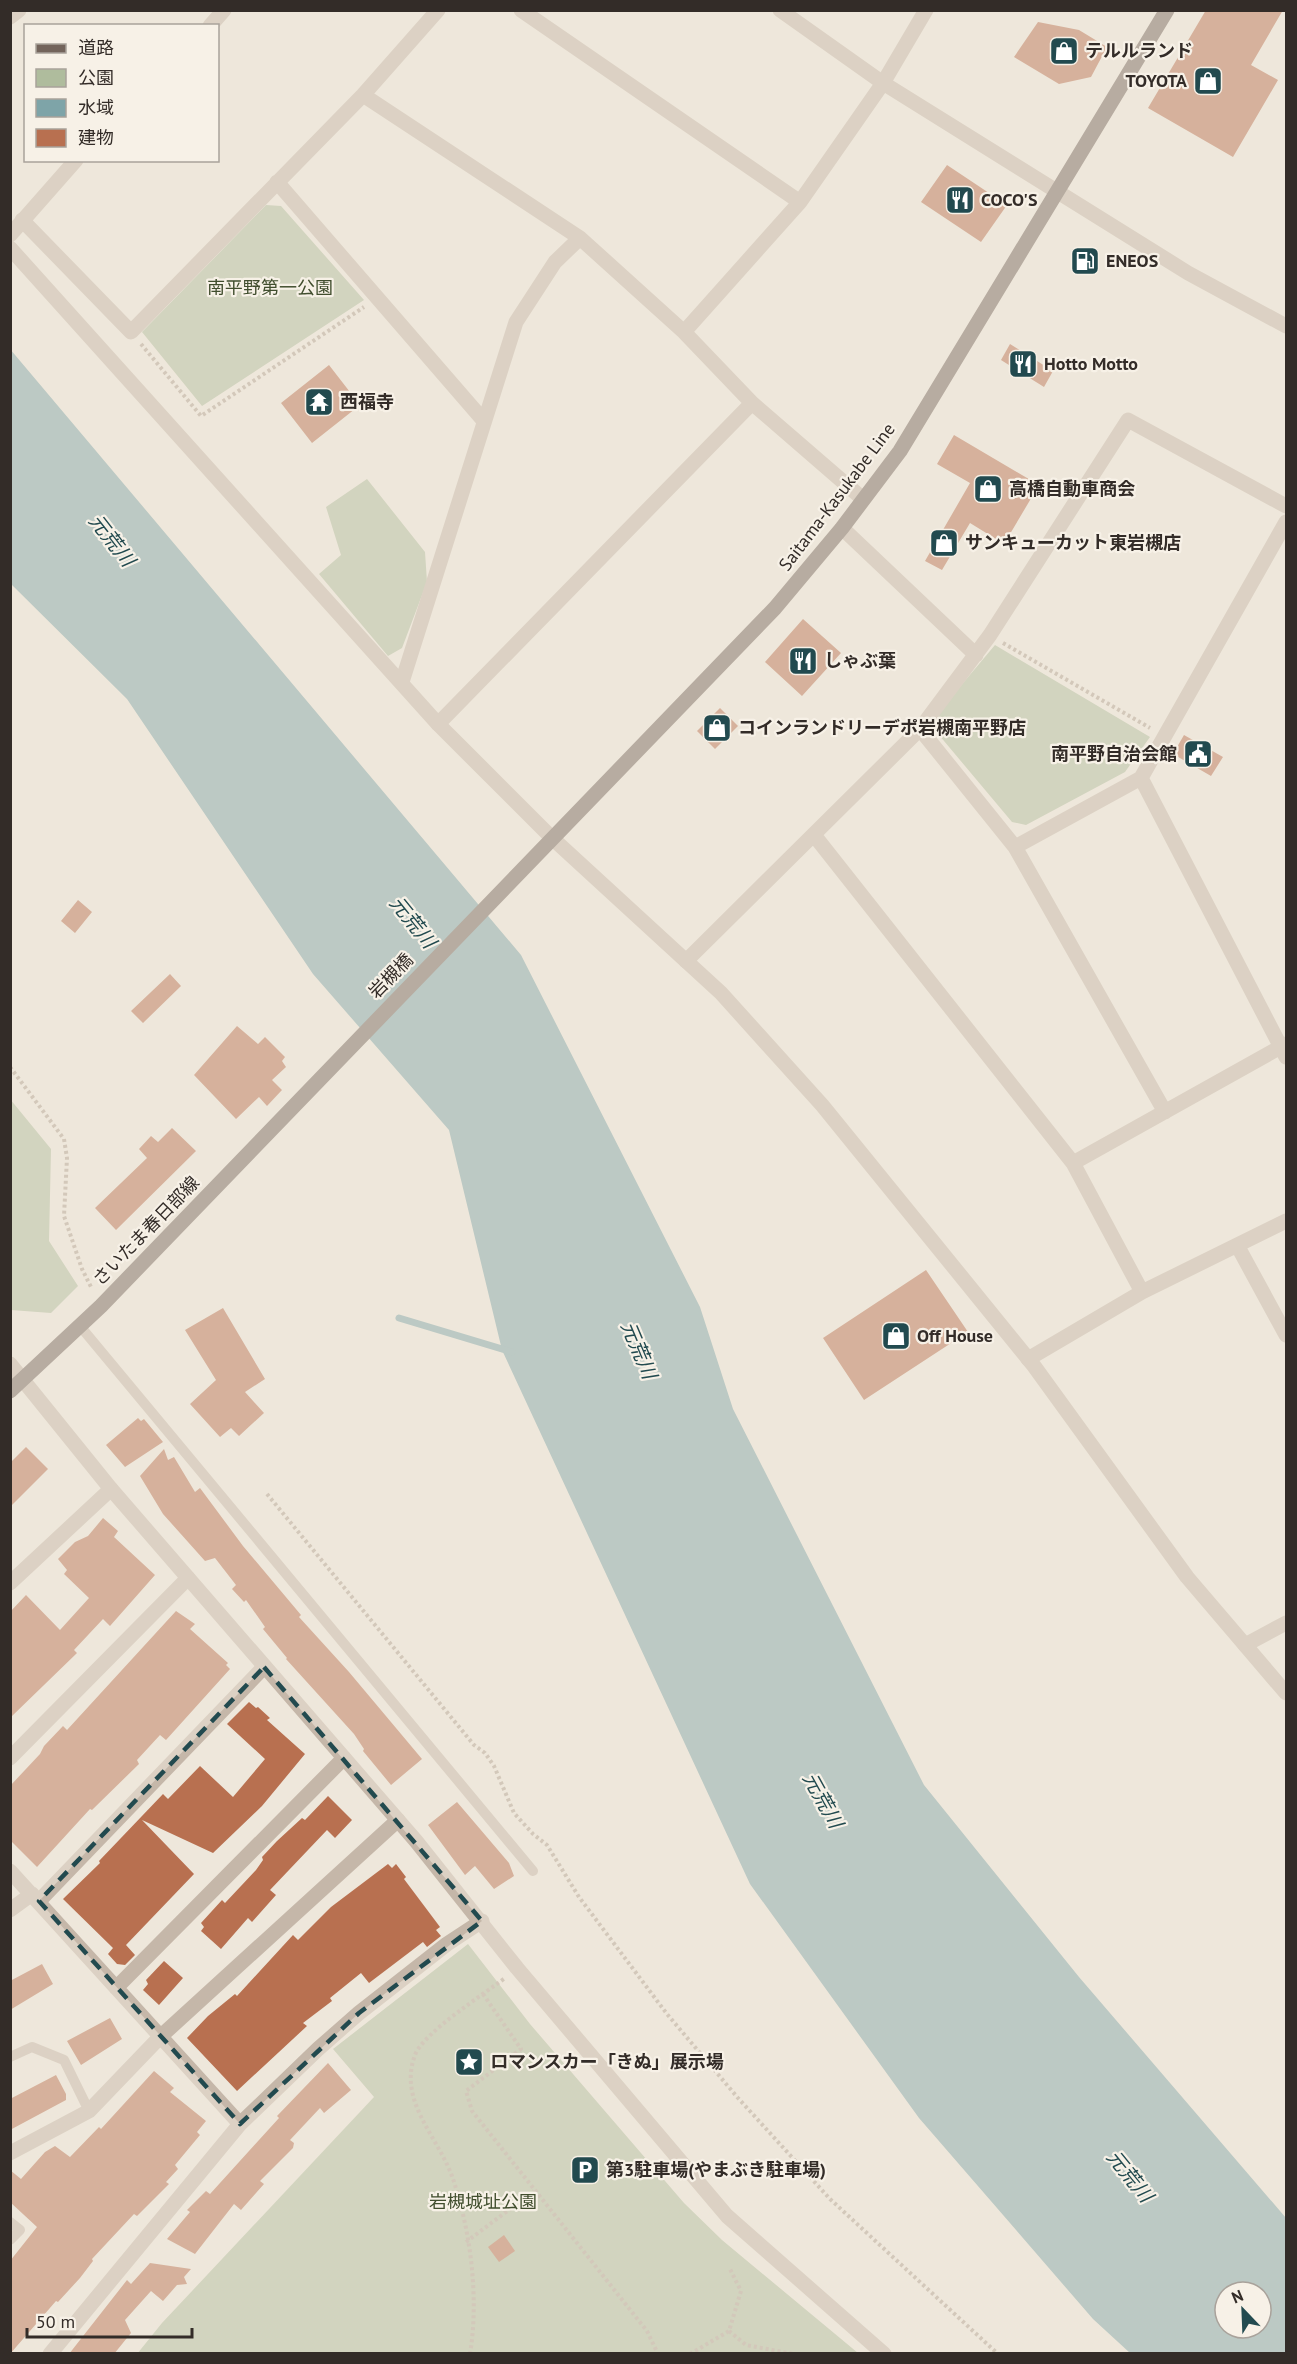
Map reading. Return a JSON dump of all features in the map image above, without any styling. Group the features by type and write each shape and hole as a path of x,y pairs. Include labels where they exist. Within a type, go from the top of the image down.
{"main road":[{"name":"Saitama-Kasukabe Line","path":"530,861 775,608 842,528 900,452 1167,10"},
{"name":"岩槻橋","path":"305,1093 530,861"},
{"name":"さいたま春日部線","path":"10,1391 101,1306 305,1093"}],"street":[{"path":"10,17 19,10"},
{"path":"212,24 224,10"},
{"path":"22,220 130,332 363,95 438,10"},
{"path":"521,10 800,202"},
{"path":"780,10 882,83 1188,273 1287,326"},
{"path":"684,332 800,202 882,83 926,10"},
{"path":"363,95 580,238 684,332 752,403 862,499"},
{"path":"10,235 74,162"},
{"path":"277,182 484,421"},
{"path":"402,682 516,322 555,262 580,238"},
{"path":"10,248 438,724 551,837 721,993 822,1105 1028,1359 1187,1577 1287,1693"},
{"path":"438,724 752,403"},
{"path":"686,961 920,729 990,635 1128,420 1287,506"},
{"path":"1015,847 1141,778 1287,522"},
{"path":"842,528 976,655"},
{"path":"920,729 1015,847 1165,1112"},
{"path":"1073,1163 1285,1049 1141,778"},
{"path":"814,836 1073,1163 1142,1292"},
{"path":"1028,1359 1142,1292 1287,1221"},
{"path":"1237,1245 1287,1335"},
{"path":"10,1364 111,1489 398,1820 482,1921 517,1968 727,2216 884,2354"},
{"path":"10,1583 111,1489"},
{"path":"10,1758 188,1578"},
{"path":"1245,1645 1287,1623"},
{"path":"10,1910 36,1898 264,1667"},
{"path":"116,1989 344,1758"},
{"path":"10,2153 89,2110 160,2037 398,1820"},
{"path":"10,1871 240,2124"},
{"path":"50,2354 240,2124 351,2020 447,1944 482,1921"}],"lane":[{"path":"81,1326 533,1871"},
{"path":"10,2057 32,2047 64,2060 89,2110"},
{"path":"10,2222 20,2230 10,2241"}],"path":[{"path":"130,332 201,416 378,298"},
{"path":"990,635 1165,736"},
{"path":"10,1067 64,1139 67,1158 64,1216 82,1269 101,1306"},
{"path":"267,1494 474,1745 485,1753 494,1766 514,1814 533,1834 548,1845 574,1889 667,2014 738,2098 830,2199 998,2354"},
{"path":"470,2354 475,2326 474,2281 454,2179 417,2110 409,2079 415,2053 435,2030 517,1968"},
{"path":"483,1994 521,2049 466,2091 472,2111 646,2331 658,2354"},
{"path":"466,2242 534,2191"},
{"path":"690,2354 729,2331 741,2291 729,2267"},
{"path":"729,2331 746,2345 794,2354"}],"highlighted area":[{"path":"264,1667 482,1921 359,2013 240,2124 39,1901"}],"green space":[{"name":"南平野第一公園","path":"266,205 281,206 364,300 202,406 142,332"},
{"path":"367,479 425,552 427,582 402,648 388,656 319,574 341,555 326,507"},
{"path":"995,645 1150,737 1125,772 1026,825 1012,822 939,735 937,714"},
{"path":"10,1099 51,1149 49,1241 78,1286 51,1313 11,1310"},
{"name":"岩槻城址公園","path":"468,1944 530,2024 684,2203 722,2240 858,2353 137,2354 162,2323 374,2097 333,2049"}],"water":[{"name":"元荒川","path":"10,349 521,955 700,1307 733,1409 924,1785 1079,1977 1286,2218 1286,2353 1130,2353 1093,2319 919,2118 750,1884 502,1350 449,1130 313,974 127,699 11,584"}],"building":[{"path":"1206,10 1283,10 1251,65 1278,80 1233,157 1148,108"},
{"path":"1038,22 1079,30 1107,47 1091,77 1059,84 1014,57"},
{"path":"947,165 1007,205 981,242 921,202"},
{"path":"1010,344 1053,371 1044,387 1001,360"},
{"path":"329,365 360,405 312,443 281,403"},
{"path":"954,435 1039,485 1004,544 970,523 942,570 925,561 970,483 937,464"},
{"path":"803,619 841,653 802,696 765,662"},
{"path":"720,708 738,726 715,749 697,731"},
{"path":"1184,735 1223,757 1211,776 1173,754"},
{"path":"78,900 92,912 75,933 61,921"},
{"path":"170,974 181,986 143,1023 131,1011"},
{"path":"237,1026 258,1044 265,1037 285,1057 282,1061 286,1067 272,1080 282,1090 267,1106 259,1097 236,1119 194,1075"},
{"path":"172,1128 196,1151 116,1230 95,1208 147,1158 139,1149 151,1136 158,1142"},
{"path":"926,1270 968,1332 864,1400 823,1338"},
{"path":"223,1308 265,1379 245,1392 264,1413 239,1436 231,1428 220,1437 190,1404 216,1380 185,1330"},
{"path":"138,1418 141,1421 144,1419 163,1442 125,1467 106,1445"},
{"path":"26,1447 48,1469 10,1507 10,1463"},
{"path":"164,1449 168,1460 174,1457 195,1492 200,1488 243,1546 301,1615 299,1617 422,1759 391,1785 363,1751 364,1749 354,1734 286,1659 263,1629 265,1627 246,1600 244,1602 232,1589 236,1585 215,1558 205,1561 163,1514 140,1476"},
{"path":"103,1518 118,1531 114,1537 155,1575 110,1626 103,1619 74,1650 77,1653 10,1718 10,1612 26,1595 60,1630 89,1598 64,1574 67,1570 58,1559 75,1542 88,1536"},
{"path":"176,1611 195,1624 190,1629 228,1663 226,1665 230,1669 166,1740 160,1735 137,1760 139,1764 92,1810 90,1809 37,1867 10,1840 10,1786 40,1754 44,1746 63,1726 67,1730"},
{"path":"249,1702 270,1718 267,1720 305,1754 262,1806 213,1853 142,1820 194,1874 126,1945 135,1955 125,1965 117,1964 108,1954 113,1948 63,1899 100,1863 99,1861 163,1794 168,1799 200,1766 233,1797 265,1759 227,1724"},
{"path":"328,1796 352,1820 335,1838 327,1830 270,1890 276,1895 252,1922 248,1918 221,1949 201,1931 204,1927 201,1923 222,1900 225,1903 256,1870 263,1860 262,1857 277,1841 302,1818 305,1820"},
{"path":"457,1802 509,1863 514,1876 494,1889 475,1866 465,1875 428,1825"},
{"path":"388,1864 392,1868 396,1864 406,1877 404,1879 440,1927 436,1930 441,1936 427,1947 423,1942 369,1983 361,1973 330,1998 332,2001 303,2023 307,2026 237,2091 187,2038 208,2016 235,1994 237,1996 293,1935 298,1940 331,1907"},
{"path":"164,1961 183,1978 159,2005 143,1990 148,1984 146,1980"},
{"path":"42,1964 53,1984 10,2010 10,1981"},
{"path":"110,2018 122,2039 81,2065 67,2041"},
{"path":"328,2063 351,2090 324,2113 320,2108 290,2140 294,2143 293,2148 260,2181 264,2184 241,2210 234,2204 195,2254 167,2239 190,2212 187,2210 206,2191 210,2194 279,2118 277,2116"},
{"path":"154,2071 174,2088 170,2092 206,2121 197,2132 200,2135 175,2165 178,2169 166,2182 169,2184 137,2216 134,2214 92,2259 93,2261 80,2278 58,2302 56,2301 10,2354 10,2261 37,2227 10,2202 10,2170 21,2179 45,2152 55,2146 70,2157 99,2127 101,2129"},
{"path":"56,2075 66,2094 66,2100 10,2130 10,2099"},
{"path":"504,2235 515,2251 499,2262 488,2247"},
{"path":"150,2263 191,2269 184,2277 187,2284 177,2285 163,2301 151,2291 125,2320 131,2333 114,2354 69,2354 127,2280 131,2284"}],"waterway":[{"path":"399,1318 512,1352"}],"place":[{"name":"テルルランド","path":"1064,51"},
{"name":"TOYOTA","path":"1208,81"},
{"name":"COCO'S","path":"960,200"},
{"name":"ENEOS","path":"1085,261"},
{"name":"Hotto Motto","path":"1023,364"},
{"name":"西福寺","path":"319,402"},
{"name":"高橋自動車商会","path":"988,489"},
{"name":"サンキューカット東岩槻店","path":"944,543"},
{"name":"しゃぶ葉","path":"803,661"},
{"name":"コインランドリーデポ岩槻南平野店","path":"717,728"},
{"name":"南平野自治会館","path":"1198,754"},
{"name":"Off House","path":"896,1336"},
{"name":"ロマンスカー「きぬ」展示場","path":"469,2062"},
{"name":"第3駐車場(やまぶき駐車場)","path":"585,2170"}]}
